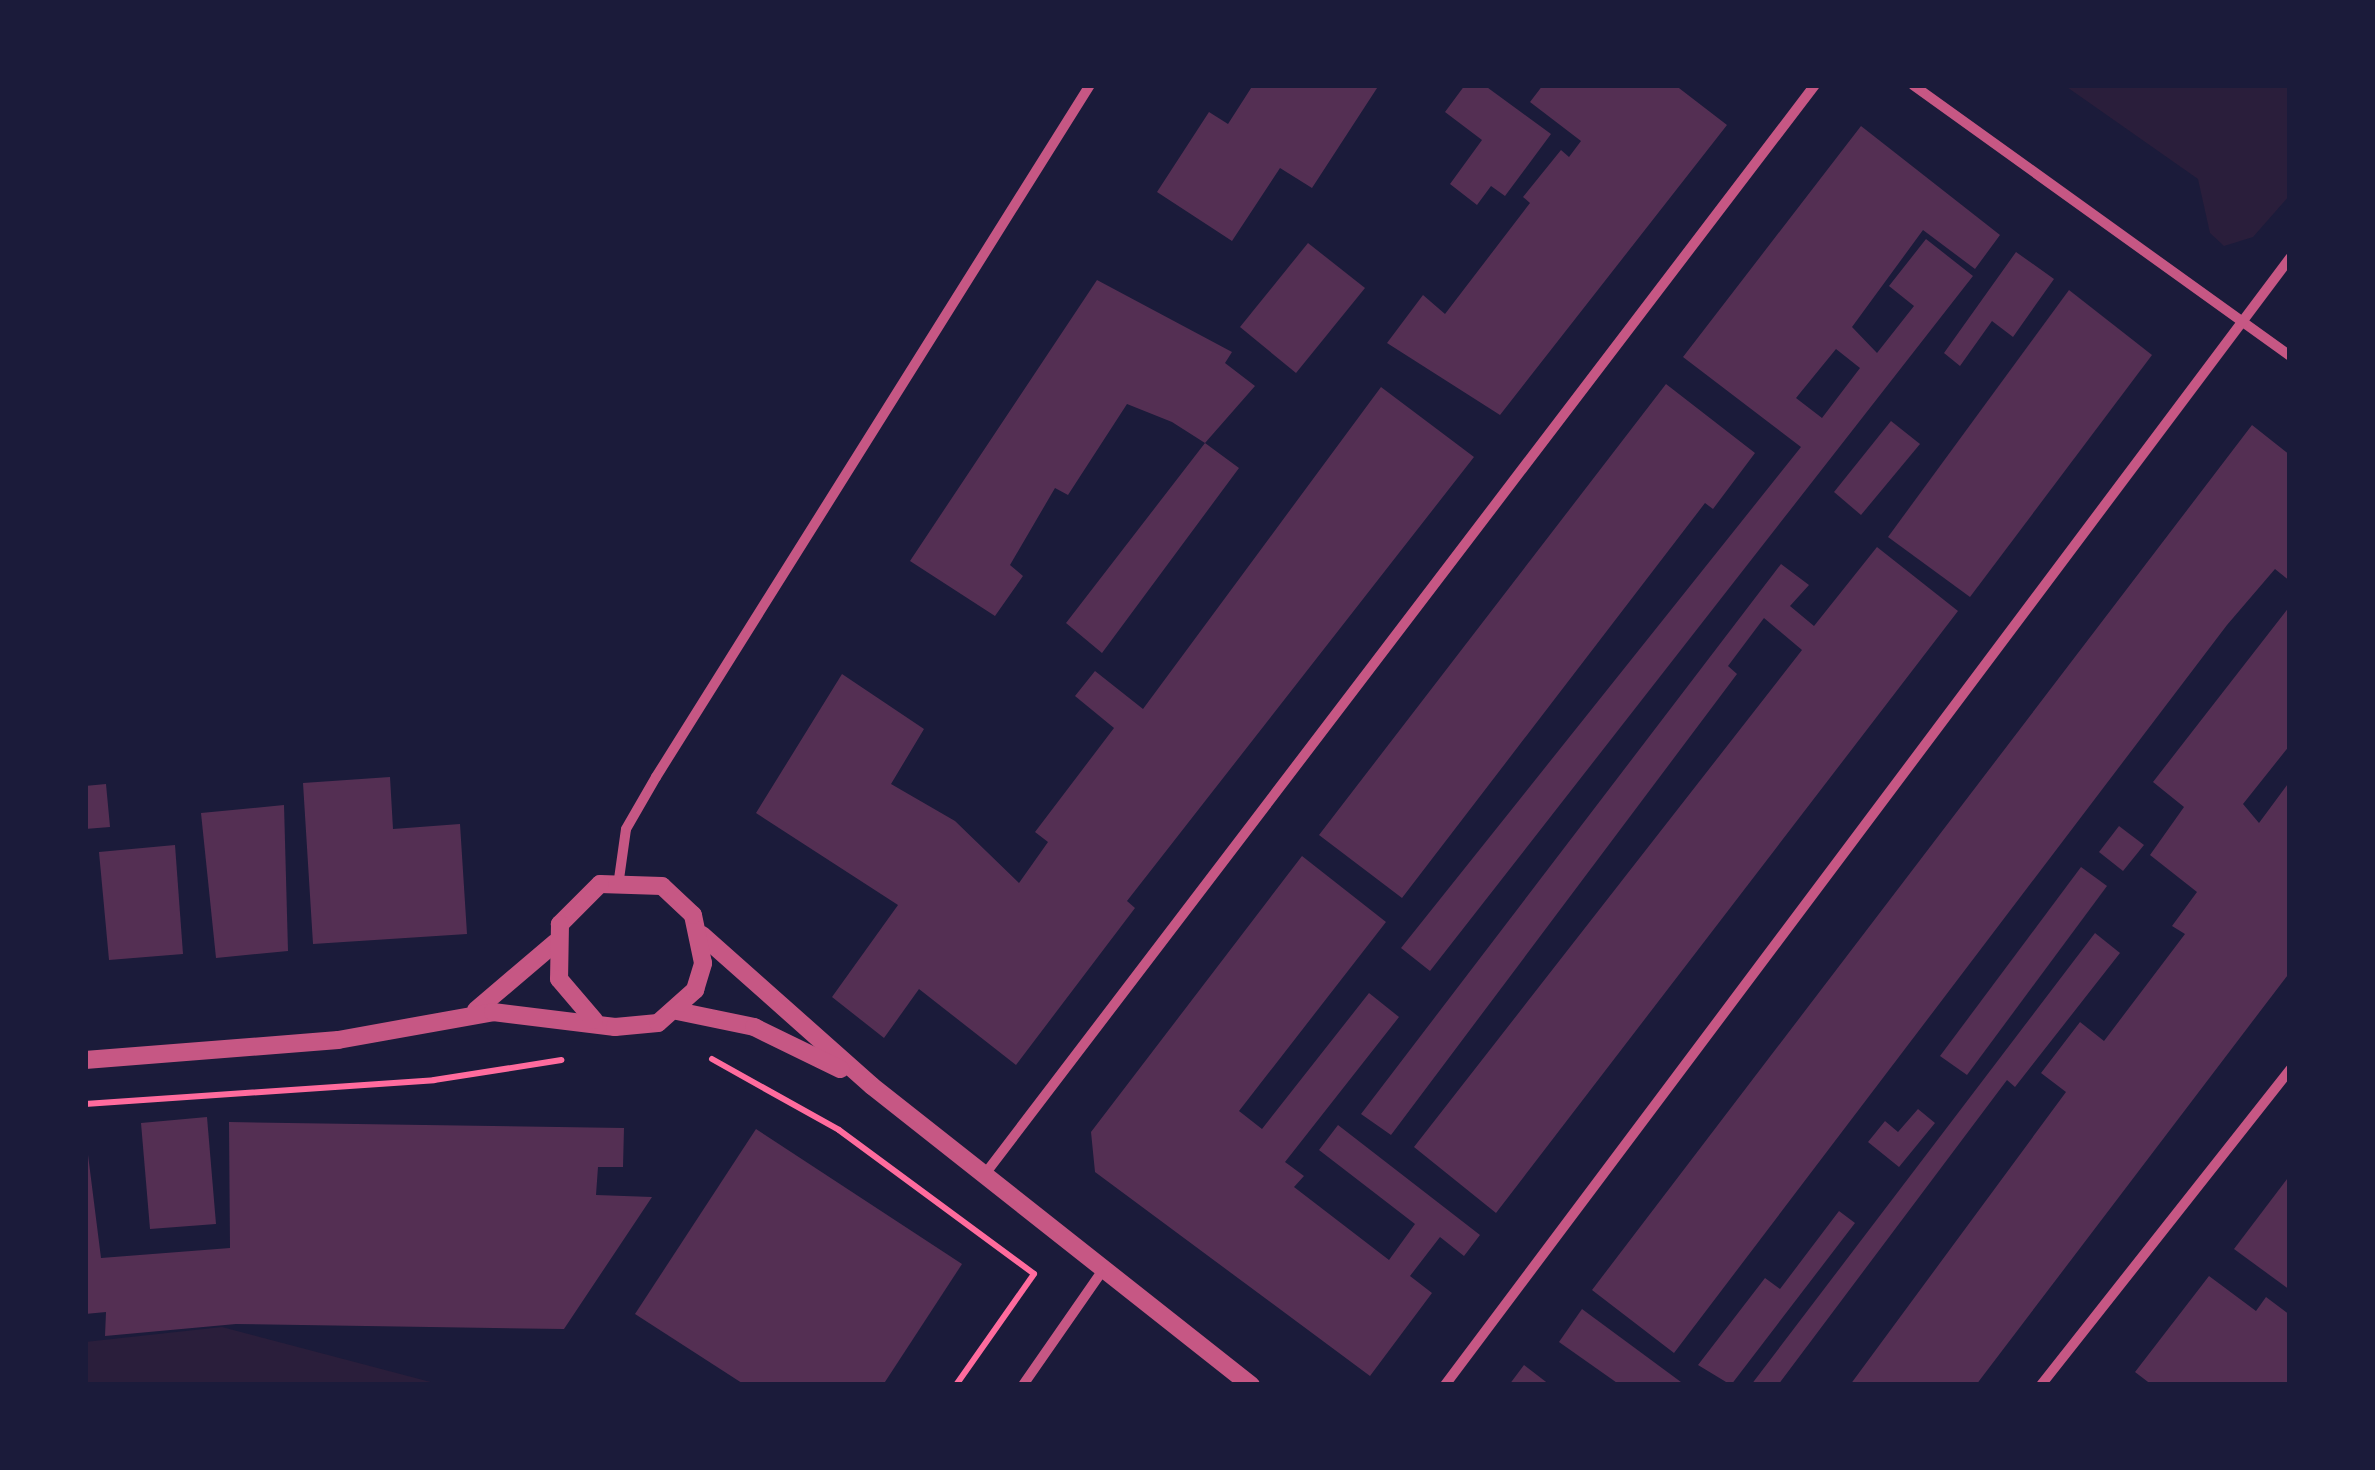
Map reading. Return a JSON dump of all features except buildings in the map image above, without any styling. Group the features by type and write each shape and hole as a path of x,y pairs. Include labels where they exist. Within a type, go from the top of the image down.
{"street":[{"path":"619,879 626,829 656,777 1090,85"},
{"path":"985,1174 1815,85"},
{"path":"1913,85 2290,356"},
{"path":"1446,1385 2290,258"},
{"path":"463,1016 518,982 555,942 570,907 619,879 662,886 702,936 872,1086 1105,1266 1250,1385"},
{"path":"85,1060 338,1040 463,1016 594,1020 637,1028 677,1011 695,990 702,936"},
{"path":"555,942 566,995 594,1020"},
{"path":"677,1011 754,1027 872,1086"},
{"path":"2041,1385 2290,1070"},
{"path":"1023,1385 1105,1266"}],"path":[{"path":"696,1053 839,1130 1034,1274 956,1385"},
{"path":"85,1104 434,1080 572,1060"}],"shaded area":[{"path":"2064,85 2290,85 2290,195 2253,237 2224,246 2210,233 2198,179"},
{"path":"222,1327 442,1385 85,1385 85,1342"}]}
